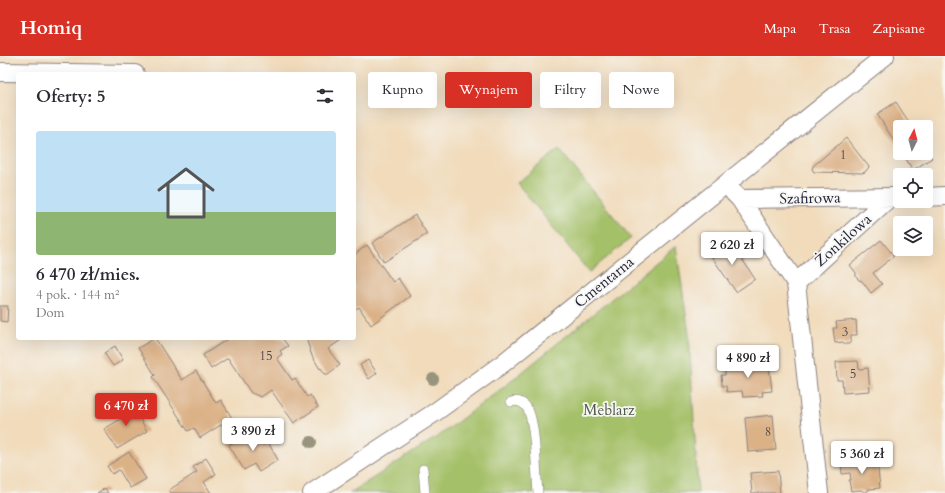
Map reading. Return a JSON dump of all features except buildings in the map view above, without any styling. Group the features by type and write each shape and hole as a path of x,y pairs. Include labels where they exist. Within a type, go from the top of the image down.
{"street":[{"name":"Cmentarna","path":"312,493 434,413 502,364 885,56"},
{"path":"0,72 16,72"},
{"path":"726,184 740,199 796,283 819,493"},
{"path":"933,197 945,196"},
{"name":"Szafirowa","path":"740,199 893,197"},
{"name":"Żonkilowa","path":"796,283 893,199"}],"lane":[{"path":"511,402 519,401 523,403 531,415 534,434 538,493"},
{"path":"423,469 425,493"}],"green space":[{"path":"559,149 631,238 589,272 517,183"},
{"name":"Meblarz","path":"676,246 689,334 698,493 350,493 443,433 509,383"}]}
